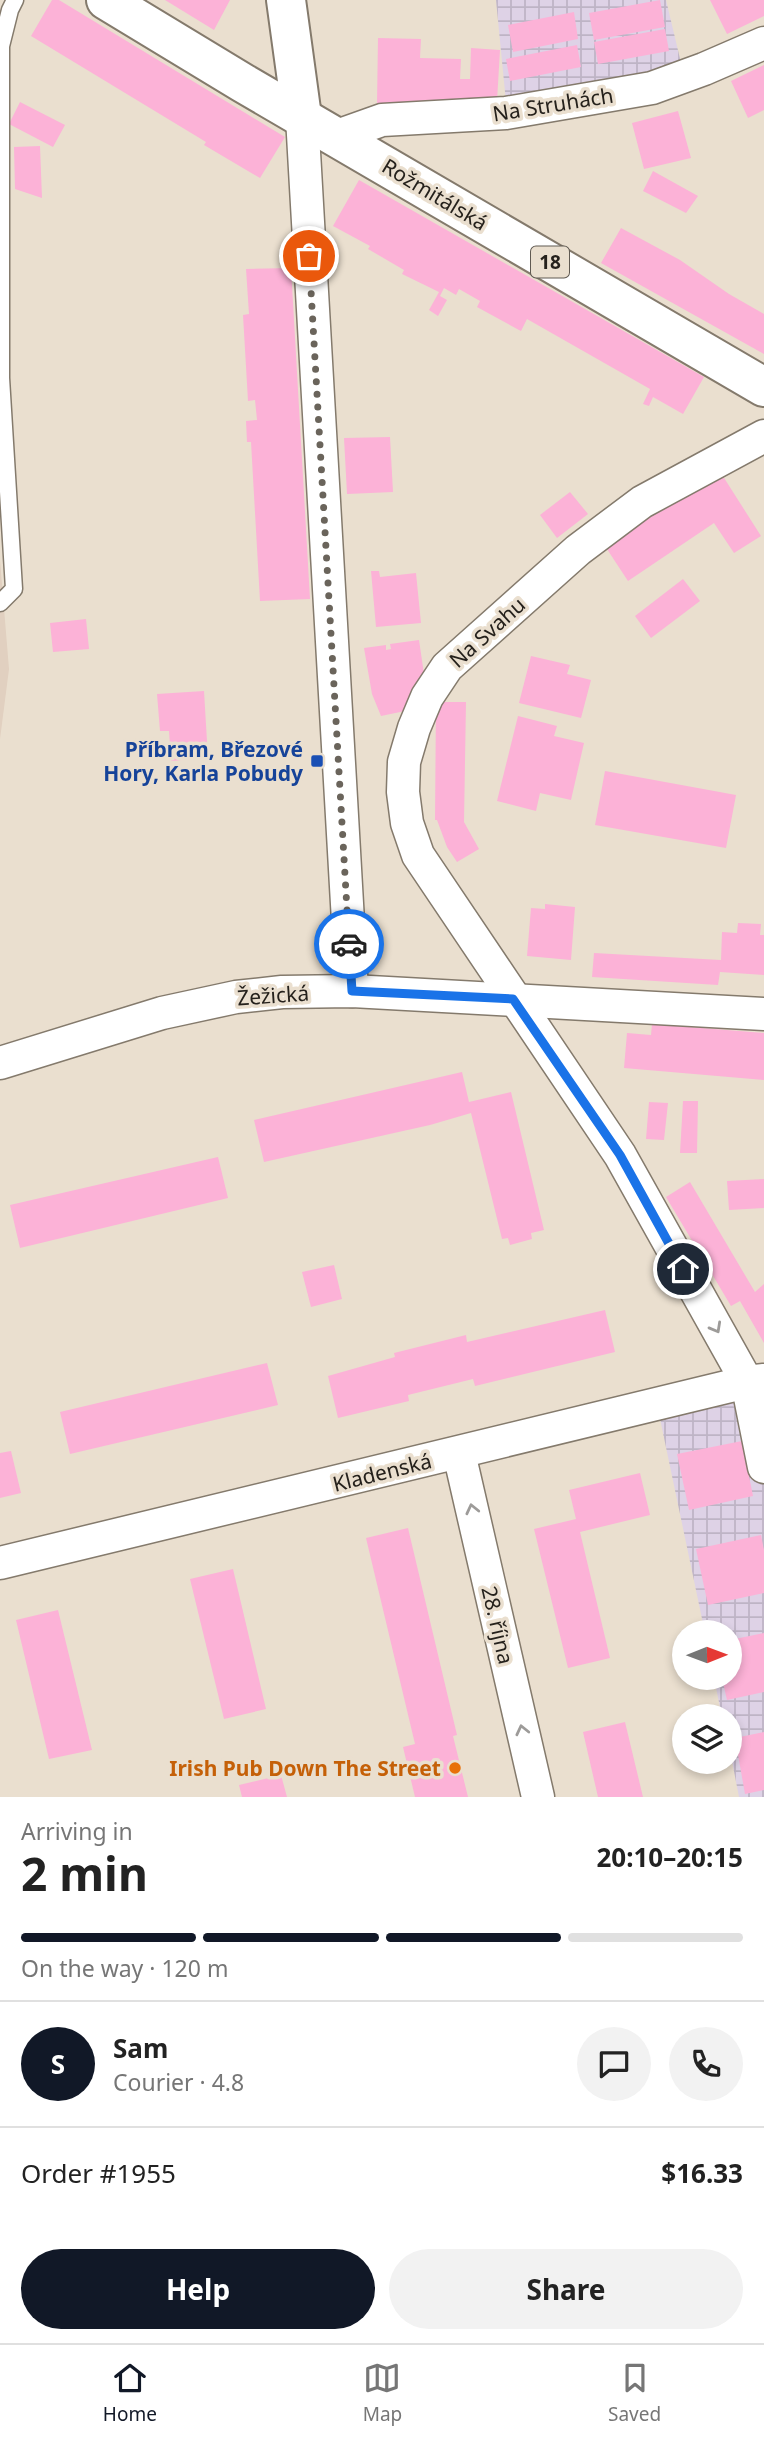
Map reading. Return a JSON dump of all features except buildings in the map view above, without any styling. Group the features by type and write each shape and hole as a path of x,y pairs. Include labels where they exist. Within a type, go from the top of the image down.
{"main road":[{"name":"Rožmitálská","path":"106,0 764,387"},
{"path":"286,0 302,117"}],"street":[{"name":"Na Struhách","path":"337,136 382,120 506,113 652,88 705,69 764,43"},
{"path":"302,117 352,991"},
{"name":"Na Svahu","path":"764,436 642,502 578,550 447,667 414,727 404,762 403,792 407,823 418,855 620,1155 755,1381 764,1467"},
{"name":"Žežická","path":"0,1063 162,1013 236,996 282,992 352,991 764,1014"},
{"name":"Kladenská","path":"0,1563 755,1381"},
{"name":"28. října","path":"459,1453 538,1797"}],"lane":[{"path":"0,603 14,589 1,378 1,46 15,0"}],"shaded area":[{"path":"496,0 666,0 682,67 506,102"},
{"path":"0,560 9,669 0,739"},
{"path":"764,1392 764,1797 739,1797 734,1774 742,1774 742,1704 719,1704 716,1690 742,1690 742,1620 702,1620 659,1414"}],"way so far":[{"path":"309,256 349,944"}],"place":[{"name":"Příbram, Březové Hory, Karla Pobudy","path":"317,761"},
{"name":"Irish Pub Down The Street","path":"455,1768"}],"route":[{"path":"349,944 352,991 513,999 620,1155 683,1269"}]}
